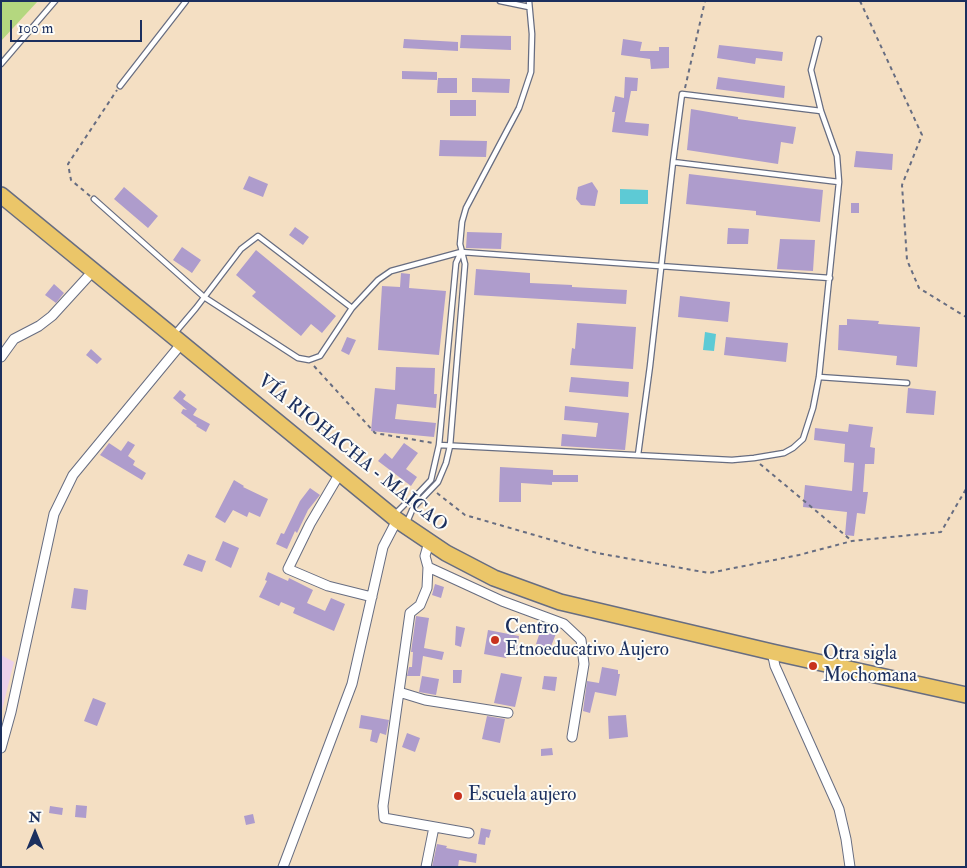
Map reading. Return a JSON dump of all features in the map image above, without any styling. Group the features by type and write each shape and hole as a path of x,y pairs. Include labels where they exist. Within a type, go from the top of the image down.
{"highway":[{"name":"VÍA RIOHACHA - MAICAO","path":"1,195 398,520 446,553 494,578 560,602 966,695"}],"street":[{"path":"1,357 14,340 39,326 52,316 94,270"},
{"path":"1,748 12,712 54,514 73,475 178,339"},
{"path":"340,473 310,524 288,569 328,586 372,597"},
{"path":"283,867 352,684 383,548 398,520"},
{"path":"429,542 425,556 428,567 427,588 420,605 410,613 383,806 384,818 469,833"},
{"path":"428,567 502,601 564,624 580,640 584,664 572,737"},
{"path":"772,652 775,666 839,809 850,867"},
{"path":"399,692 425,700 508,713"},
{"path":"426,867 434,827"}],"lane":[{"path":"1,64 55,1"},
{"path":"120,86 186,1"},
{"path":"398,520 413,508 438,482 446,463 450,446 465,264 460,244 462,222 466,208 519,108 532,72 532,34 529,4 500,1"},
{"path":"440,444 732,460 784,454 803,438 813,408 819,378 839,182 837,156 821,111 811,70 819,38"},
{"path":"638,455 672,162 682,94 821,111"},
{"path":"672,162 839,182"},
{"path":"94,199 204,297 298,358 309,360 320,356 352,308 378,280 391,271 462,252 830,278"},
{"path":"178,339 204,297 241,249 258,236 352,308"},
{"path":"398,520 406,504 431,480 440,444 456,263 462,252"},
{"path":"819,378 907,383"},
{"path":"406,504 413,508"}],"path":[{"path":"685,88 705,1"},
{"path":"860,1 922,135 902,185 907,260 919,288 966,317"},
{"path":"94,199 71,180 68,164 120,86"},
{"path":"309,360 375,433 440,444"},
{"path":"754,458 852,541"},
{"path":"432,488 465,515 597,553 709,573 799,555 852,541 941,532 966,489"}],"shaded area":[{"path":"1,655 14,662 1,714"}],"green space":[{"path":"1,1 38,1 1,41"}],"water":[{"path":"620,189 648,190 648,204 620,204"},
{"path":"705,332 716,334 714,351 703,350"}],"building":[{"path":"461,35 511,36 511,50 460,48"},
{"path":"404,39 458,42 458,51 403,48"},
{"path":"623,39 642,42 640,51 659,51 659,47 669,47 669,68 651,69 650,59 621,55"},
{"path":"719,45 783,52 782,61 756,58 755,64 717,58"},
{"path":"402,71 437,72 437,80 402,79"},
{"path":"625,77 638,78 637,91 631,91 625,122 649,124 648,136 612,132 615,112 612,112 615,96 624,98"},
{"path":"718,77 785,86 784,98 716,89"},
{"path":"438,78 457,78 457,93 437,93"},
{"path":"472,78 510,79 509,93 472,92"},
{"path":"450,100 476,100 476,116 450,116"},
{"path":"691,109 738,117 738,119 796,127 793,144 781,142 778,164 687,150"},
{"path":"440,140 487,141 486,157 439,156"},
{"path":"856,151 893,154 892,170 854,167"},
{"path":"689,174 823,190 820,222 756,215 756,211 686,204"},
{"path":"249,176 268,184 263,197 243,189"},
{"path":"592,182 598,191 595,206 581,205 576,199 578,187"},
{"path":"124,187 158,216 148,228 114,199"},
{"path":"851,203 859,203 859,213 851,213"},
{"path":"295,227 309,237 303,245 289,235"},
{"path":"728,228 749,229 748,244 727,244"},
{"path":"467,232 502,233 501,249 466,248"},
{"path":"780,239 815,240 813,271 777,269"},
{"path":"182,247 201,260 192,273 173,260"},
{"path":"256,250 336,316 322,333 311,324 301,336 252,296 256,292 236,275"},
{"path":"476,269 530,273 530,283 627,290 626,304 474,295"},
{"path":"401,273 410,274 409,288 446,291 439,355 378,350 382,286 400,287"},
{"path":"54,284 64,293 56,303 45,295"},
{"path":"680,296 730,302 728,322 678,317"},
{"path":"847,319 879,321 878,324 920,327 917,367 896,365 897,356 838,350 839,325 847,325"},
{"path":"577,323 636,327 633,369 570,365 572,348 575,349"},
{"path":"347,337 356,340 349,355 341,351"},
{"path":"726,337 788,343 786,362 724,355"},
{"path":"91,349 102,359 97,364 86,355"},
{"path":"396,367 435,368 434,394 437,394 436,408 397,404 395,419 436,423 434,437 371,431 375,388 395,390"},
{"path":"571,377 629,382 628,397 569,392"},
{"path":"908,388 936,391 934,415 906,413"},
{"path":"180,390 186,395 183,399 197,409 193,415 210,424 206,432 181,413 183,409 187,410 173,398"},
{"path":"565,406 629,413 625,450 561,446 562,434 596,437 598,423 564,420"},
{"path":"849,424 873,427 870,447 875,448 874,464 865,464 863,492 868,492 865,514 857,513 854,536 845,535 847,512 803,507 805,485 852,491 854,463 844,462 845,444 814,440 815,428 848,432"},
{"path":"128,441 135,445 128,456 135,461 133,465 146,473 142,480 100,455 109,443 121,451"},
{"path":"404,443 418,453 406,469 417,477 411,486 378,461 385,453 392,459"},
{"path":"500,467 553,470 553,475 578,475 578,482 552,482 552,485 521,483 521,502 499,502"},
{"path":"234,480 243,487 268,499 260,517 249,512 247,517 233,510 225,523 215,517"},
{"path":"310,488 320,495 308,510 297,533 295,531 287,549 276,544 281,533 284,534 300,501"},
{"path":"223,541 239,548 231,568 215,560"},
{"path":"188,554 206,561 202,572 183,565"},
{"path":"268,572 288,581 289,578 313,590 307,603 325,611 331,598 345,604 334,631 293,613 295,608 281,602 279,606 259,597 267,581 265,580"},
{"path":"435,584 444,587 441,598 432,595"},
{"path":"74,588 88,590 86,610 71,608"},
{"path":"416,616 429,618 424,648 444,652 442,660 423,656 420,676 407,676 409,667 412,667 413,652 411,652"},
{"path":"456,626 465,628 461,647 455,645"},
{"path":"542,626 557,631 550,649 536,644"},
{"path":"488,630 519,636 517,649 508,648 506,658 484,654"},
{"path":"602,667 618,670 618,674 620,674 616,696 595,692 590,713 583,711 587,681 599,683"},
{"path":"453,670 462,670 461,683 453,683"},
{"path":"501,673 522,677 515,707 494,703"},
{"path":"422,676 439,679 436,695 419,692"},
{"path":"544,676 557,677 555,691 542,689"},
{"path":"93,698 106,703 97,726 84,721"},
{"path":"361,715 389,720 386,735 380,733 377,743 370,741 372,730 359,728"},
{"path":"626,715 628,737 609,739 608,716"},
{"path":"487,716 505,719 500,743 482,739"},
{"path":"407,733 420,738 415,752 402,747"},
{"path":"552,748 553,755 541,756 541,749"},
{"path":"76,805 87,806 86,818 75,817"},
{"path":"50,806 63,808 62,815 49,813"},
{"path":"253,814 255,823 246,825 244,816"},
{"path":"481,828 491,830 489,838 486,837 485,845 478,844"},
{"path":"437,844 447,846 446,848 477,854 476,863 459,860 458,867 432,867"}],"place":[{"name":"Centro Etnoeducativo Aujero","path":"495,640"},
{"name":"Otra sigla Mochomana","path":"813,666"},
{"name":"Escuela aujero","path":"458,796"}]}
